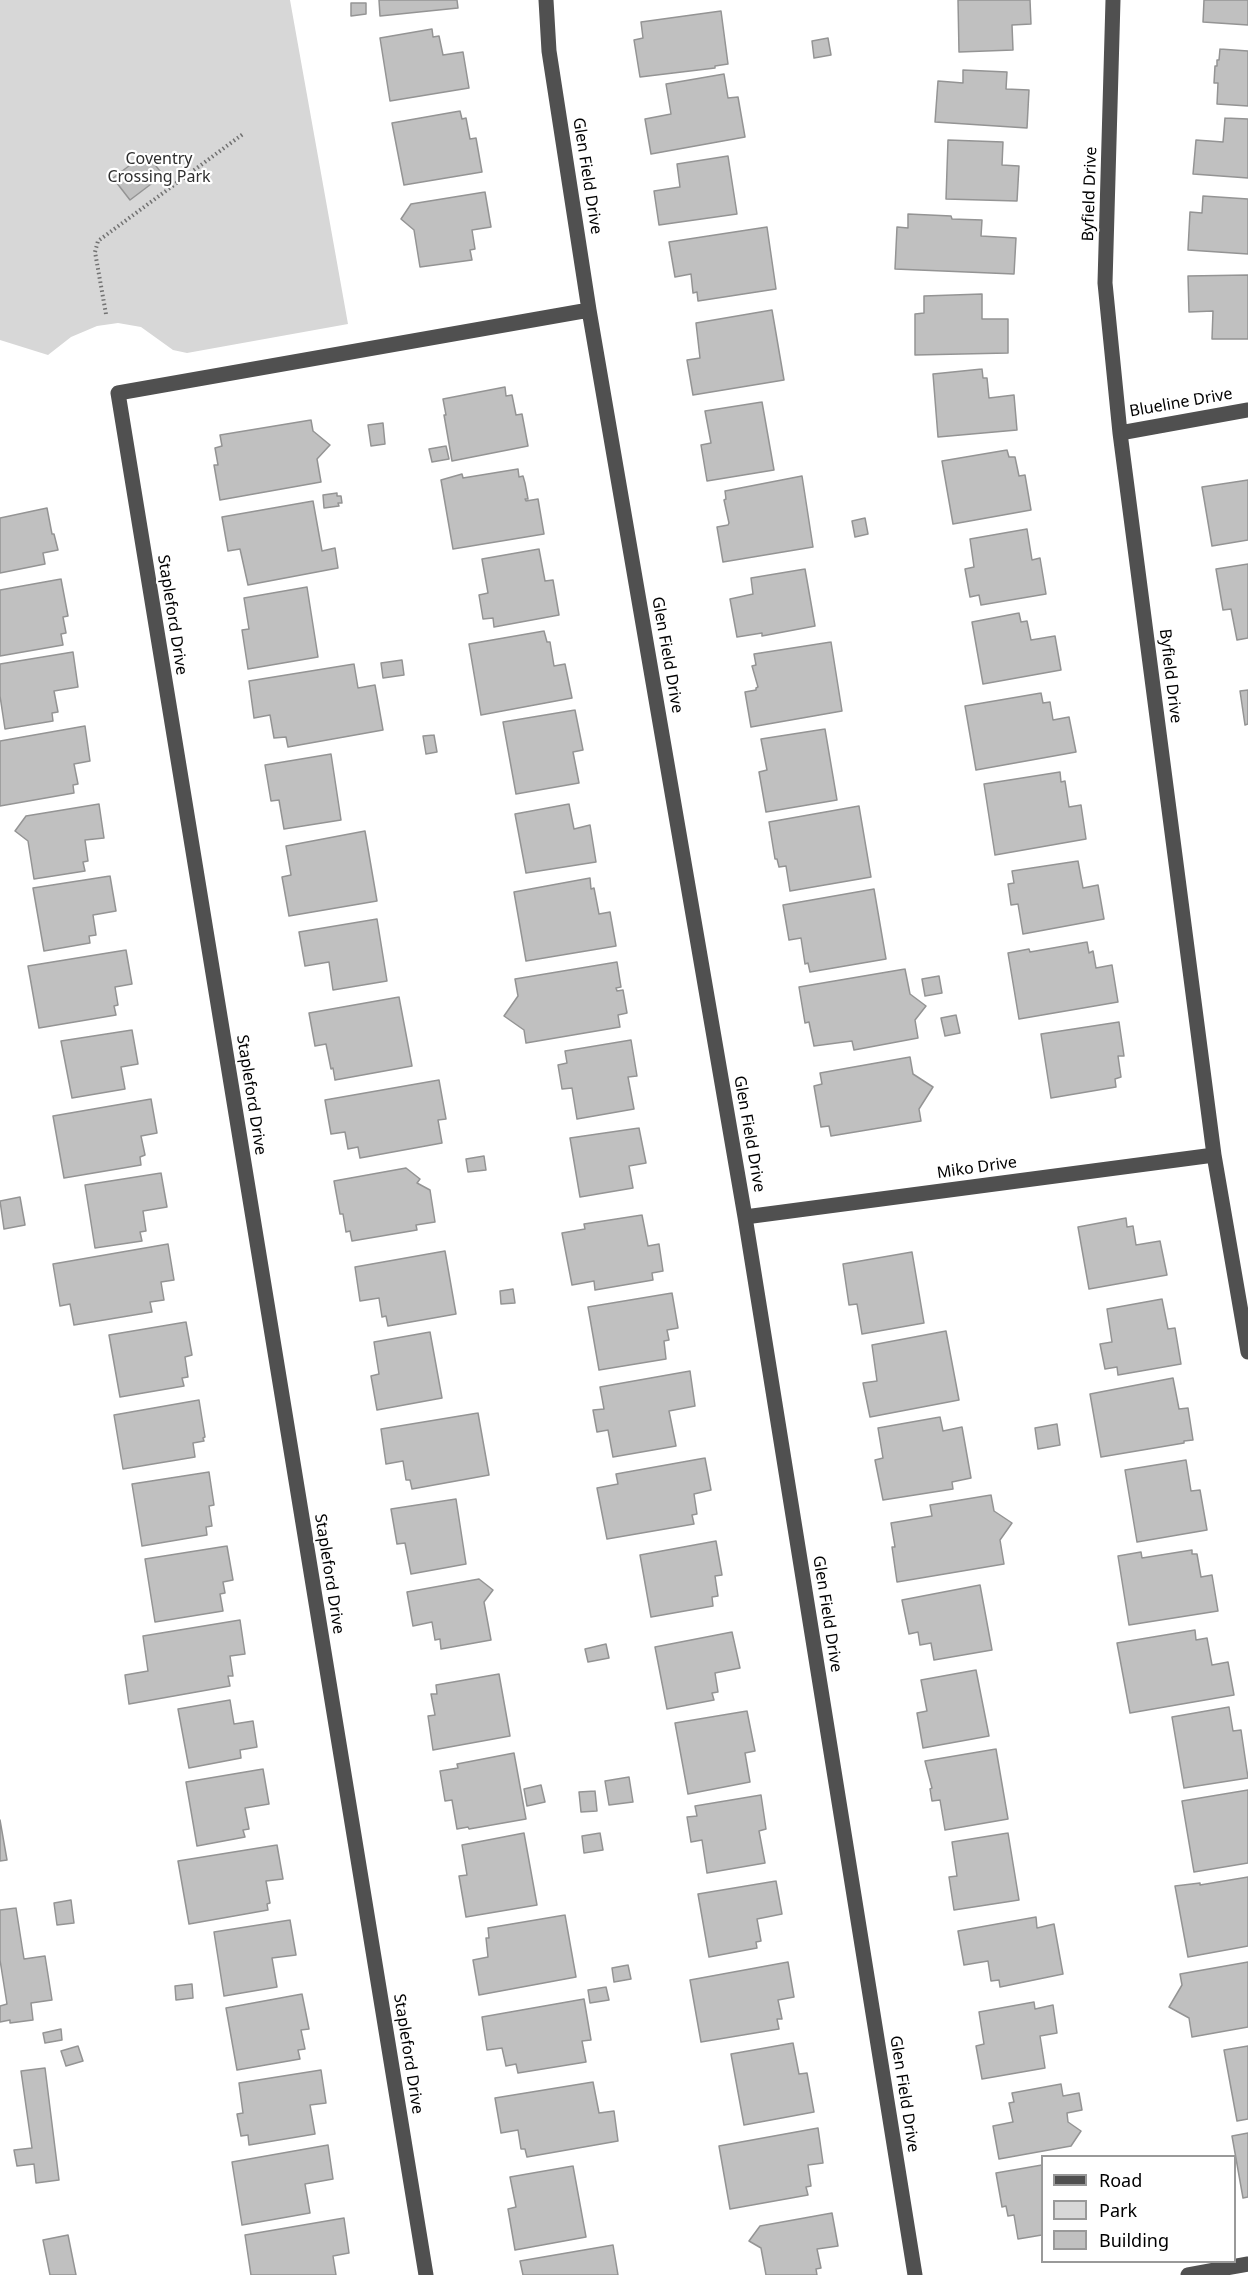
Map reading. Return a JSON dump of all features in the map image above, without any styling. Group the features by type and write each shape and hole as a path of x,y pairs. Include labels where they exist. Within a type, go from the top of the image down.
{"street":[{"name":"Glen Field Drive","path":"546,0 549,51 589,310 745,1217 915,2275"},
{"name":"Byfield Drive","path":"1113,0 1105,283 1120,432 1214,1155 1248,1352"},
{"name":"Stapleford Drive","path":"426,2275 118,393 589,310"},
{"name":"Blueline Drive","path":"1120,432 1248,410"},
{"name":"Miko Drive","path":"745,1217 1214,1155"},
{"path":"1188,2275 1248,2264"}],"path":[{"path":"106,314 95,252 98,241 243,134"}],"green space":[{"name":"Coventry Crossing Park","path":"0,0 290,0 348,324 187,353 173,350 141,327 118,323 97,326 71,337 48,355 0,340"}],"building":[{"path":"379,0 457,0 458,8 380,16"},
{"path":"958,0 1030,0 1031,24 1012,25 1013,50 959,52"},
{"path":"1204,0 1248,0 1248,25 1203,22"},
{"path":"351,3 366,3 366,14 351,16"},
{"path":"721,11 728,64 715,66 715,68 640,77 634,40 643,38 641,22"},
{"path":"432,29 433,37 439,36 443,55 463,52 469,88 390,101 380,38"},
{"path":"828,38 831,55 814,58 812,41"},
{"path":"1220,49 1248,51 1248,106 1217,104 1218,83 1214,83 1215,66 1219,60"},
{"path":"963,70 1007,72 1006,89 1029,90 1027,128 935,122 938,81 963,83"},
{"path":"724,74 728,98 738,97 745,137 651,154 645,119 671,114 666,84"},
{"path":"460,111 462,119 466,118 470,139 476,138 482,172 404,185 392,123"},
{"path":"1225,118 1248,119 1248,178 1193,174 1196,140 1223,142"},
{"path":"948,140 1003,142 1002,165 1019,166 1017,201 946,199"},
{"path":"146,153 163,175 130,200 113,178"},
{"path":"728,156 737,214 659,225 654,191 680,187 677,164"},
{"path":"485,192 491,227 472,230 475,249 470,250 472,260 420,267 414,230 401,219 411,204"},
{"path":"1203,196 1248,199 1248,254 1188,250 1190,212 1202,213"},
{"path":"908,214 982,220 981,236 1016,238 1014,274 895,269 897,227 908,228"},
{"path":"767,227 776,289 698,301 697,292 693,293 691,274 675,277 669,242"},
{"path":"1248,275 1248,339 1212,339 1213,311 1189,312 1188,276"},
{"path":"982,294 982,319 1008,319 1008,353 915,355 915,314 924,313 924,296"},
{"path":"772,310 784,380 693,395 687,360 700,358 696,323"},
{"path":"982,369 983,378 987,378 989,398 1014,395 1017,430 938,437 933,374"},
{"path":"505,387 506,396 512,395 516,415 522,414 528,446 452,461 443,399"},
{"path":"762,402 774,470 707,481 701,445 711,443 705,411"},
{"path":"311,420 313,431 330,445 317,459 321,482 220,500 214,465 218,465 215,448 222,446 220,435"},
{"path":"383,423 385,444 371,446 368,425"},
{"path":"446,446 449,459 432,462 429,449"},
{"path":"1007,450 1009,457 1015,457 1019,476 1025,475 1031,510 953,524 942,461"},
{"path":"518,469 519,477 523,476 525,483 528,499 525,499 526,501 538,499 544,534 453,549 441,480 462,474 463,478"},
{"path":"802,476 813,547 723,562 717,527 729,523 724,500 726,499 725,491"},
{"path":"1248,480 1248,540 1212,546 1202,487"},
{"path":"337,493 337,496 341,496 342,503 338,503 339,506 324,508 323,495"},
{"path":"313,501 322,551 335,548 338,568 248,585 240,549 228,551 222,517"},
{"path":"47,508 58,550 43,553 45,564 0,573 0,518"},
{"path":"865,518 868,534 855,537 852,521"},
{"path":"1027,529 1032,560 1040,558 1046,594 981,605 979,595 970,597 965,569 974,567 970,539"},
{"path":"539,549 545,581 553,580 559,615 494,627 493,618 483,619 479,595 488,593 482,559"},
{"path":"1248,564 1248,638 1237,640 1231,609 1223,610 1216,569"},
{"path":"805,569 815,626 762,636 762,633 737,637 730,599 753,594 751,578"},
{"path":"61,579 68,616 63,617 66,633 61,634 63,645 0,656 0,590"},
{"path":"307,587 318,657 248,669 242,630 249,629 244,598"},
{"path":"1019,613 1021,622 1027,621 1031,640 1055,636 1061,670 983,684 972,622"},
{"path":"544,631 547,642 550,642 554,666 565,664 572,698 481,715 469,644"},
{"path":"831,642 842,711 751,727 745,692 756,690 758,687 752,666 756,665 754,654"},
{"path":"73,652 78,687 54,691 58,712 52,713 53,721 5,729 0,696 0,664"},
{"path":"402,660 404,675 383,678 381,663"},
{"path":"354,664 358,688 375,685 383,730 288,747 286,737 274,738 270,715 254,718 249,681"},
{"path":"1248,690 1248,724 1245,725 1240,691"},
{"path":"1041,693 1043,703 1050,702 1053,720 1069,717 1076,752 976,770 965,706"},
{"path":"575,710 583,750 573,752 579,783 516,794 503,722"},
{"path":"85,726 90,761 74,764 78,784 73,785 74,793 0,806 0,741"},
{"path":"825,729 837,800 766,812 759,772 767,770 761,739"},
{"path":"434,735 437,752 426,754 423,736"},
{"path":"331,754 341,820 284,829 279,800 271,801 265,765"},
{"path":"1060,772 1061,782 1065,781 1069,807 1081,805 1086,839 995,855 984,784"},
{"path":"99,804 104,838 85,840 88,861 83,862 85,871 34,879 28,841 15,831 26,816"},
{"path":"569,804 574,829 590,825 596,862 526,873 515,814"},
{"path":"859,806 871,877 790,891 786,866 779,867 775,859 769,822"},
{"path":"365,831 377,901 289,916 282,877 291,875 286,846"},
{"path":"1078,861 1083,888 1098,885 1104,919 1023,934 1018,904 1011,905 1008,884 1014,883 1012,871"},
{"path":"110,876 116,911 93,915 96,935 89,936 90,943 44,951 33,888"},
{"path":"590,878 599,914 610,912 616,946 526,961 514,892"},
{"path":"874,889 886,959 810,972 808,963 805,964 801,938 789,940 783,905"},
{"path":"377,919 387,981 333,990 329,962 305,966 299,932"},
{"path":"1087,942 1089,953 1093,951 1096,968 1112,965 1118,1002 1019,1019 1008,953 1029,949 1030,952"},
{"path":"126,950 132,984 115,987 118,1005 114,1006 116,1015 39,1028 28,966"},
{"path":"617,962 621,987 616,988 617,991 623,990 627,1013 618,1015 620,1027 526,1043 524,1030 504,1016 518,996 515,979"},
{"path":"905,969 910,994 926,1006 915,1020 918,1038 854,1050 852,1041 814,1046 809,1022 805,1023 799,987"},
{"path":"939,976 942,993 925,996 922,979"},
{"path":"399,997 412,1066 335,1080 326,1044 315,1046 309,1013"},
{"path":"956,1015 960,1033 945,1036 941,1018"},
{"path":"1119,1022 1124,1056 1118,1056 1121,1077 1115,1079 1116,1087 1051,1098 1041,1034"},
{"path":"132,1030 138,1064 121,1067 125,1089 72,1098 61,1041"},
{"path":"631,1040 637,1076 628,1077 634,1109 577,1119 572,1088 562,1089 558,1065 567,1063 565,1051"},
{"path":"910,1057 913,1074 933,1087 919,1109 921,1121 831,1136 829,1126 821,1127 814,1086 822,1084 820,1073"},
{"path":"439,1080 446,1119 438,1120 442,1143 360,1158 358,1147 348,1149 345,1132 331,1134 325,1100"},
{"path":"151,1099 157,1133 141,1136 145,1155 140,1157 141,1165 64,1178 53,1116"},
{"path":"639,1128 646,1163 629,1166 633,1188 580,1197 570,1138"},
{"path":"484,1156 486,1170 468,1172 466,1159"},
{"path":"406,1168 420,1179 417,1183 430,1190 435,1222 416,1225 417,1230 352,1241 350,1231 346,1232 343,1214 340,1214 334,1181"},
{"path":"161,1173 167,1207 143,1211 146,1231 140,1232 142,1241 95,1248 85,1185"},
{"path":"20,1197 25,1225 4,1229 0,1201"},
{"path":"642,1215 648,1246 659,1244 663,1271 652,1273 653,1280 595,1290 594,1281 572,1285 562,1233 585,1229 584,1224"},
{"path":"1126,1218 1127,1227 1133,1226 1136,1245 1160,1241 1167,1275 1089,1289 1078,1227"},
{"path":"168,1244 174,1280 161,1282 164,1300 150,1302 152,1312 74,1325 70,1304 60,1306 53,1264"},
{"path":"445,1251 456,1314 388,1326 386,1316 382,1317 379,1298 360,1301 355,1267"},
{"path":"912,1252 924,1323 862,1334 857,1304 849,1305 843,1264"},
{"path":"513,1289 515,1303 501,1304 500,1291"},
{"path":"672,1293 678,1328 667,1330 669,1340 664,1341 666,1359 599,1370 588,1307"},
{"path":"1162,1299 1168,1329 1175,1328 1181,1364 1118,1375 1117,1367 1105,1369 1100,1344 1112,1342 1107,1309"},
{"path":"186,1322 192,1355 185,1357 188,1377 182,1378 184,1386 120,1397 109,1335"},
{"path":"946,1331 959,1400 870,1417 863,1383 877,1381 872,1345"},
{"path":"430,1332 442,1398 377,1410 371,1376 379,1374 374,1342"},
{"path":"690,1371 695,1406 669,1411 676,1446 613,1457 608,1430 597,1432 593,1410 604,1409 600,1387"},
{"path":"1173,1378 1179,1409 1188,1408 1193,1440 1101,1457 1090,1394"},
{"path":"199,1400 205,1437 204,1441 193,1443 195,1457 123,1469 114,1415"},
{"path":"478,1413 489,1475 412,1489 410,1480 406,1480 403,1461 386,1464 381,1429"},
{"path":"940,1417 943,1431 962,1427 971,1478 952,1482 953,1489 883,1500 875,1460 883,1458 878,1428"},
{"path":"1057,1424 1060,1445 1038,1449 1035,1428"},
{"path":"705,1458 711,1490 694,1494 697,1514 692,1515 694,1524 607,1539 597,1488 618,1484 616,1474"},
{"path":"1186,1460 1191,1491 1200,1490 1207,1530 1137,1542 1125,1470"},
{"path":"209,1472 214,1505 209,1506 212,1526 206,1527 207,1535 142,1546 132,1484"},
{"path":"991,1495 994,1511 1012,1523 1000,1540 1004,1564 897,1582 891,1523 932,1516 930,1505"},
{"path":"456,1499 466,1564 411,1574 405,1543 397,1544 391,1509"},
{"path":"716,1541 722,1575 715,1576 718,1596 712,1597 713,1606 651,1617 640,1555"},
{"path":"227,1546 233,1580 223,1582 225,1593 220,1594 223,1611 155,1622 145,1559"},
{"path":"1192,1550 1192,1554 1197,1554 1201,1577 1212,1575 1218,1611 1129,1625 1118,1556 1141,1552 1142,1558"},
{"path":"479,1579 493,1590 484,1602 491,1640 441,1649 440,1639 435,1640 432,1622 413,1626 407,1592"},
{"path":"980,1585 992,1650 934,1660 931,1643 920,1645 918,1632 909,1634 902,1600"},
{"path":"240,1620 245,1654 230,1656 233,1676 228,1676 230,1686 129,1704 125,1675 148,1671 143,1636"},
{"path":"1195,1630 1196,1640 1207,1638 1212,1665 1228,1662 1234,1695 1130,1713 1117,1643"},
{"path":"732,1632 740,1668 715,1673 718,1692 712,1693 714,1700 667,1709 655,1647"},
{"path":"606,1644 609,1658 588,1662 585,1649"},
{"path":"976,1670 989,1736 923,1748 917,1713 927,1711 921,1680"},
{"path":"499,1674 510,1736 433,1750 428,1716 435,1715 431,1694 437,1694 436,1685"},
{"path":"230,1700 234,1724 253,1721 257,1747 240,1750 241,1758 189,1768 178,1709"},
{"path":"1229,1707 1233,1731 1241,1730 1248,1778 1184,1788 1172,1717"},
{"path":"747,1711 755,1751 745,1753 750,1782 688,1794 675,1723"},
{"path":"996,1749 1008,1819 945,1830 940,1800 932,1801 930,1789 932,1788 925,1761"},
{"path":"514,1753 526,1819 457,1829 452,1800 445,1801 440,1771 458,1768 457,1764"},
{"path":"263,1769 269,1804 245,1808 249,1829 243,1830 245,1837 197,1846 186,1782"},
{"path":"629,1777 633,1802 609,1805 605,1781"},
{"path":"541,1785 545,1802 527,1806 524,1789"},
{"path":"1248,1790 1248,1863 1194,1872 1182,1801"},
{"path":"595,1791 597,1811 581,1812 579,1792"},
{"path":"761,1795 766,1829 759,1831 765,1863 707,1873 702,1840 691,1842 687,1817 697,1816 695,1806"},
{"path":"0,1820 7,1860 0,1861"},
{"path":"524,1833 537,1905 466,1917 459,1876 467,1875 462,1845"},
{"path":"600,1833 603,1850 584,1853 582,1836"},
{"path":"1008,1833 1019,1900 954,1910 949,1877 957,1876 952,1842"},
{"path":"277,1845 283,1879 266,1881 270,1903 267,1904 268,1910 189,1924 178,1861"},
{"path":"1248,1877 1248,1946 1188,1957 1175,1886 1200,1883 1200,1885"},
{"path":"776,1881 782,1914 757,1919 761,1941 756,1942 757,1948 709,1957 698,1894"},
{"path":"71,1900 74,1923 57,1925 54,1903"},
{"path":"16,1908 24,1959 45,1956 52,2000 31,2003 33,2020 10,2023 10,2020 0,2022 0,2006 7,2004 0,1960 0,1910"},
{"path":"565,1915 576,1977 479,1995 473,1960 488,1957 486,1938 489,1938 488,1928"},
{"path":"1036,1917 1037,1928 1054,1924 1063,1974 1000,1987 999,1980 991,1981 988,1961 964,1965 958,1931"},
{"path":"290,1920 296,1955 272,1958 277,1987 224,1996 214,1932"},
{"path":"788,1962 794,1997 778,2000 782,2019 777,2019 779,2029 701,2042 690,1980"},
{"path":"1248,1962 1248,2027 1192,2037 1189,2018 1169,2007 1182,1985 1180,1974"},
{"path":"628,1965 631,1979 614,1982 612,1968"},
{"path":"192,1984 193,1998 176,2000 175,1986"},
{"path":"606,1987 609,2000 590,2003 588,1990"},
{"path":"302,1994 309,2029 301,2030 305,2049 298,2050 300,2059 237,2070 226,2008"},
{"path":"584,1999 591,2040 582,2041 586,2062 518,2073 516,2064 506,2066 502,2048 487,2050 482,2017"},
{"path":"1034,2002 1035,2009 1053,2005 1057,2033 1040,2036 1045,2068 982,2079 976,2046 984,2044 979,2012"},
{"path":"61,2029 62,2040 45,2043 43,2033"},
{"path":"793,2043 799,2074 807,2073 814,2112 744,2125 731,2054"},
{"path":"78,2046 83,2061 66,2066 61,2051"},
{"path":"1248,2046 1248,2119 1237,2121 1224,2050"},
{"path":"45,2068 59,2180 36,2183 34,2164 17,2166 14,2150 32,2148 21,2071"},
{"path":"321,2070 326,2103 310,2105 315,2134 249,2145 248,2135 241,2136 237,2114 243,2113 239,2083"},
{"path":"593,2082 599,2113 614,2111 618,2141 527,2157 525,2149 521,2149 518,2130 501,2133 495,2098"},
{"path":"1061,2084 1063,2096 1079,2093 1082,2110 1067,2113 1068,2122 1081,2131 1071,2146 999,2159 993,2126 1013,2122 1009,2103 1014,2102 1012,2093"},
{"path":"818,2128 823,2163 808,2165 811,2186 806,2187 808,2195 730,2209 719,2146"},
{"path":"1248,2133 1248,2197 1243,2198 1232,2136"},
{"path":"328,2145 333,2179 305,2184 310,2213 242,2225 232,2162"},
{"path":"1041,2165 1041,2235 1018,2239 1014,2215 1008,2216 1006,2206 1002,2207 996,2173"},
{"path":"573,2166 586,2237 515,2250 508,2209 516,2207 510,2177"},
{"path":"832,2213 838,2246 817,2249 821,2268 816,2269 817,2275 766,2275 761,2248 749,2241 760,2226"},
{"path":"344,2218 349,2253 333,2256 336,2275 251,2275 245,2235"},
{"path":"68,2235 76,2275 50,2275 43,2240"},
{"path":"613,2245 618,2275 523,2275 520,2261"}]}
